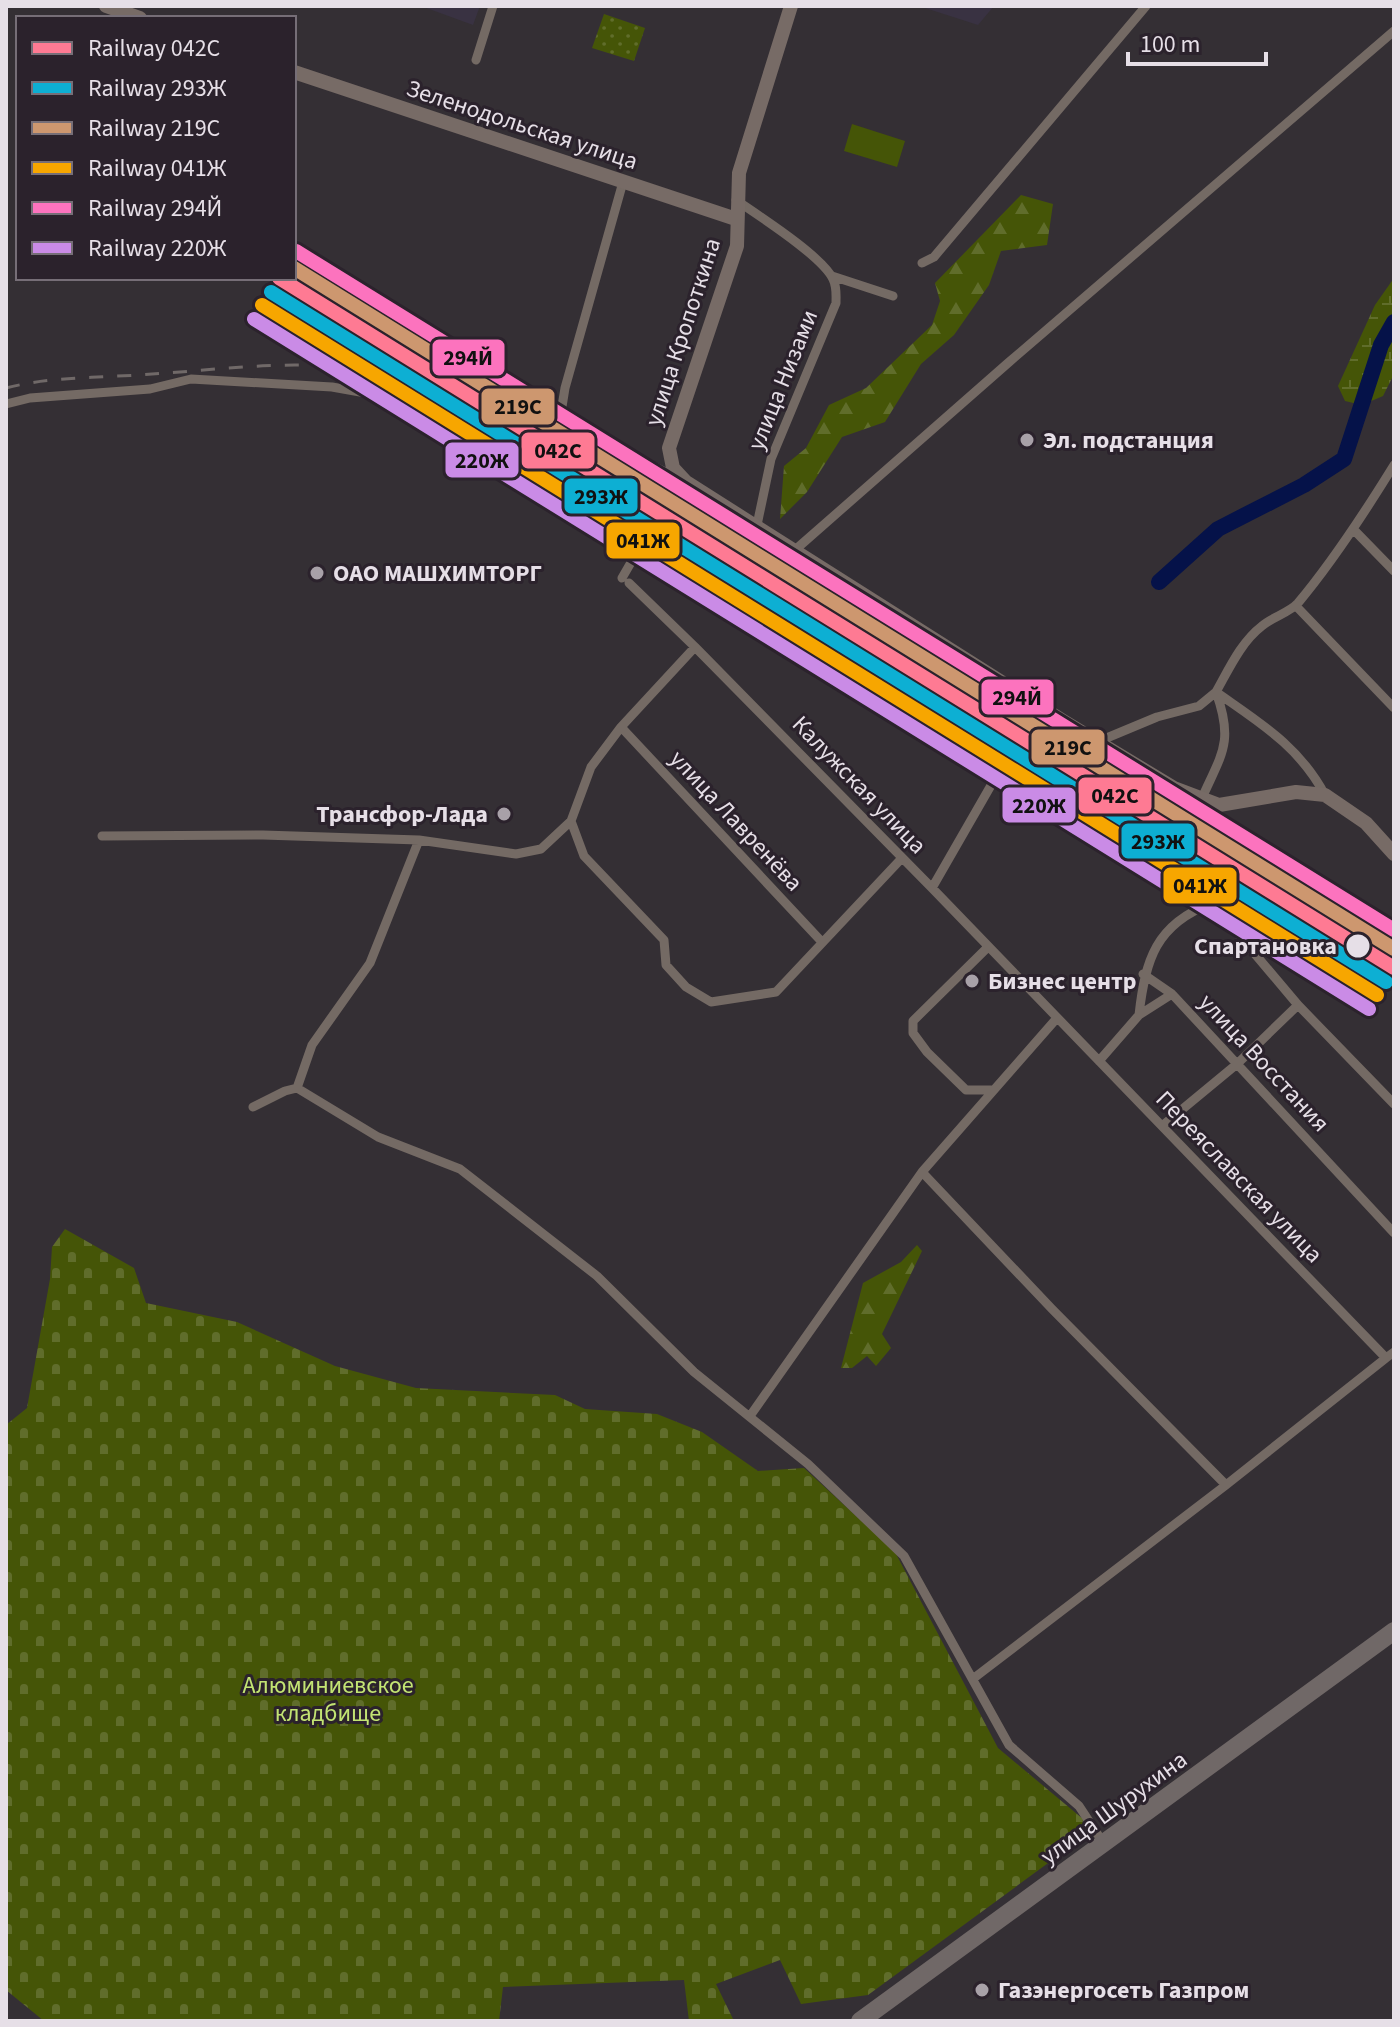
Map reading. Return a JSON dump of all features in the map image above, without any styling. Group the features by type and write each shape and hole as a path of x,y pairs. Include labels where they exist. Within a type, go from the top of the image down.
{"highway":[{"name":"улица Шурухина","path":"860,2021 1394,1631"}],"street":[{"path":"106,6 134,16"},
{"path":"476,60 493,6"},
{"name":"улица Кропоткина","path":"686,482 673,468 669,448 737,246 739,173 791,6"},
{"path":"922,263 934,257 1146,6"},
{"path":"795,550 1394,31"},
{"name":"Зеленодольская улица","path":"296,73 736,219"},
{"path":"623,182 565,388 560,419 686,482 1174,788 1219,805 1296,792 1325,795"},
{"path":"736,200 788,236 832,276 893,296"},
{"name":"улица Низами","path":"757,525 771,459 836,303 837,288 832,276"},
{"name":"Калужская улица","path":"6,404 30,398 150,389 191,379 304,384 405,400 424,407 621,543 633,559 625,580 695,647 1057,1018"},
{"path":"1097,742 1157,717 1199,706 1216,692 1252,634 1271,618 1296,606 1354,530 1394,465"},
{"path":"1354,530 1394,571"},
{"path":"1296,606 1394,708"},
{"path":"102,836 263,835 419,840 516,854 541,849 571,821 591,767 621,727 695,647"},
{"path":"1216,692 1281,738 1311,769 1325,795 1366,823 1394,854"},
{"path":"1202,798 1224,748 1226,733 1225,717 1216,692"},
{"name":"улица Лавренёва","path":"621,727 822,942"},
{"path":"932,888 1005,761"},
{"path":"571,821 584,856 664,940 666,965 686,987 711,1002 776,992 902,858"},
{"path":"297,1088 313,1043 370,963 419,840"},
{"path":"1139,1015 1143,974 1165,933 1192,911 1212,903 1298,1005 1394,1104"},
{"path":"988,947 913,1021 913,1033 927,1052 966,1090 993,1090"},
{"path":"1143,974 1172,994"},
{"name":"улица Восстания","path":"1099,1061 1139,1015 1172,994 1394,1233"},
{"path":"1162,1126 1237,1064 1298,1005"},
{"path":"750,1416 922,1172 1057,1018"},
{"name":"Переяславская улица","path":"1057,1018 1390,1355"},
{"path":"253,1107 297,1088 378,1137 460,1169 597,1276 694,1372 808,1464 904,1556 1009,1745 1079,1806 1104,1844"},
{"path":"922,1172 1226,1485"},
{"path":"974,1678 1390,1355"}],"shaded area":[{"path":"421,6 480,6 473,25"},
{"path":"919,6 994,6 978,25"}],"green space":[{"path":"604,14 645,28 634,61 592,48"},
{"path":"852,124 905,141 897,167 844,151"},
{"path":"1021,195 1053,204 1047,245 1001,251 989,285 954,335 921,364 885,422 842,437 807,492 780,519 784,466 806,448 829,405 866,388 932,325 940,301 935,283"},
{"path":"1394,278 1394,374 1383,396 1362,405 1345,401 1338,386 1375,305"},
{"name":"Алюминиевское кладбище","path":"65,1229 134,1268 146,1303 237,1322 335,1366 416,1388 555,1395 585,1409 657,1414 702,1432 758,1471 804,1468 895,1552 998,1748 1083,1819 1081,1839 868,1995 801,2004 780,1960 716,1984 734,2021 689,2021 684,1980 503,1987 499,2021 44,2021 6,1990 6,1425 27,1408 50,1279 52,1247"},
{"path":"917,1245 922,1251 882,1334 891,1348 876,1366 867,1356 852,1368 841,1368 863,1283 901,1262"}],"waterway":[{"path":"1159,582 1218,529 1304,485 1344,459 1381,345 1394,322"}],"railway":[{"path":"6,388 60,379 280,365 345,368 407,382 509,436 1394,990"}],"rail line":[{"name":"294Й","path":"296,251 1394,930"},
{"name":"219С","path":"296,269 1394,949"},
{"name":"042С","path":"282,280 1394,968"},
{"name":"293Ж","path":"271,292 1386,982"},
{"name":"041Ж","path":"262,305 1377,995"},
{"name":"220Ж","path":"254,319 1369,1009"}],"place":[{"name":"Эл. подстанция","path":"1027,440"},
{"name":"ОАО МАШХИМТОРГ","path":"317,573"},
{"name":"Трансфор-Лада","path":"504,814"},
{"name":"Спартановка","path":"1358,946"},
{"name":"Бизнес центр","path":"972,981"},
{"name":"Газэнергосеть Газпром","path":"982,1990"}]}
